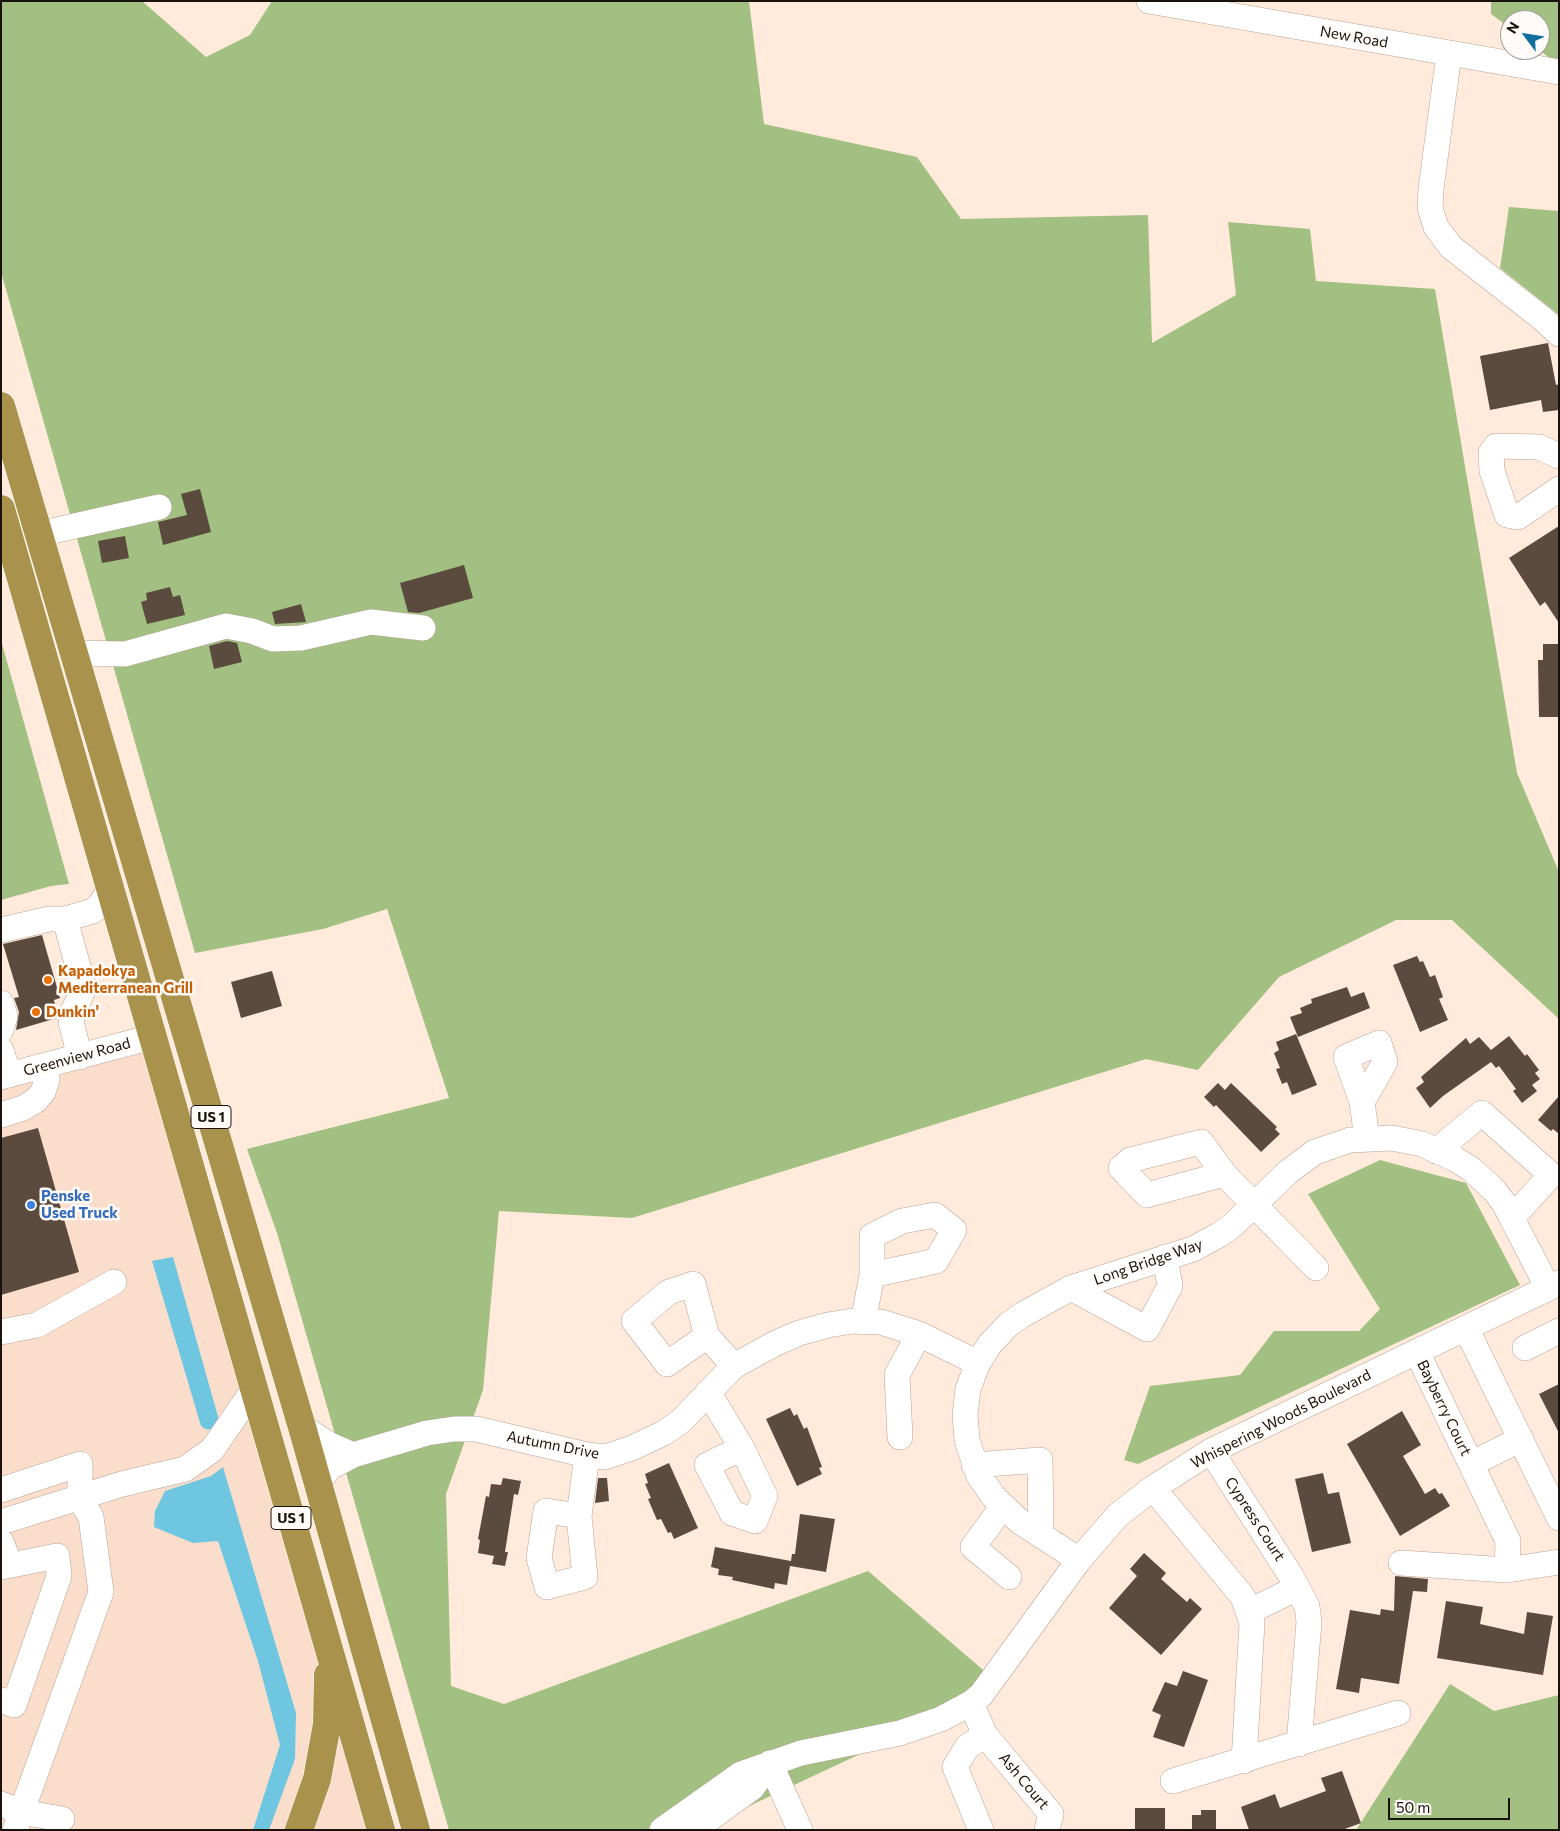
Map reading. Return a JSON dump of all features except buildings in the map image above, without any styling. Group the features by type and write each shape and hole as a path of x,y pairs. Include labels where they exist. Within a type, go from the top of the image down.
{"highway":[{"name":"US 1","path":"1,406 302,1428 416,1830"},
{"name":"US 1","path":"1,509 381,1830"},
{"path":"299,1830 317,1778 327,1724 328,1646"}],"street":[{"name":"New Road","path":"1149,1 1559,72"},
{"path":"1449,54 1431,189 1430,208 1436,227 1451,247 1543,319 1559,334"},
{"path":"1559,456 1539,447 1496,446 1491,453 1492,471 1506,515 1518,517 1559,489"},
{"path":"39,534 159,507"},
{"path":"74,653 125,654 226,626 272,639 301,638 371,622 423,628"},
{"path":"4,933 49,919 65,919 93,911 100,905 110,889"},
{"path":"65,919 83,985 82,993 73,1011 71,1022 80,1057"},
{"path":"1,1003 5,1016 1,1030"},
{"name":"Greenview Road","path":"5,1076 152,1037"},
{"path":"1,1050 5,1076"},
{"path":"1,1115 23,1108 35,1101 45,1086 47,1066"},
{"path":"1362,1102 1367,1139"},
{"path":"1436,1150 1482,1113 1537,1162 1551,1175 1512,1218"},
{"name":"Long Bridge Way","path":"1079,1560 1019,1521 1003,1506 986,1487 974,1465 967,1440 965,1415 968,1390 978,1363 990,1344 1008,1325 1022,1315 1071,1288 1193,1249 1219,1235 1288,1172 1315,1152 1350,1140 1367,1139 1399,1139 1436,1150 1472,1169 1494,1190 1553,1286"},
{"path":"1224,1174 1316,1268"},
{"path":"1071,1288 1148,1329 1170,1286 1166,1257"},
{"path":"863,1322 872,1275"},
{"path":"1,1332 37,1325 114,1282"},
{"name":"Whispering Woods Boulevard","path":"662,1830 741,1774 770,1763 843,1743 900,1733 941,1719 971,1703 981,1695 1079,1560 1118,1515 1153,1488 1212,1451 1553,1286"},
{"name":"Autumn Drive","path":"318,1484 329,1468 353,1455 427,1433 454,1429 476,1429 587,1455 605,1456 632,1448 664,1433 681,1421 734,1366 774,1344 799,1333 828,1325 880,1322 919,1334 978,1363"},
{"path":"1466,1328 1559,1518"},
{"path":"1525,1348 1559,1332"},
{"path":"900,1437 897,1376 919,1334"},
{"path":"707,1336 734,1366"},
{"name":"Bayberry Court","path":"1416,1352 1508,1541 1507,1570"},
{"path":"1,1522 80,1499 122,1484 171,1474 197,1462 221,1439 254,1389"},
{"path":"708,1392 742,1448"},
{"path":"302,1428 312,1435 353,1455"},
{"name":"Bayberry Court","path":"1471,1464 1521,1439"},
{"name":"Cypress Court","path":"1212,1451 1298,1588 1307,1606 1309,1622 1299,1744"},
{"path":"579,1516 587,1455"},
{"path":"974,1465 1040,1460 1041,1535"},
{"path":"1,1490 80,1464 80,1499 91,1517 101,1592 12,1815 62,1819"},
{"path":"1153,1488 1243,1597 1252,1623 1244,1761"},
{"path":"1003,1506 972,1547 1009,1578"},
{"path":"1,1700 14,1705 59,1576 57,1556 4,1558"},
{"path":"1401,1563 1507,1570 1559,1562"},
{"path":"1248,1612 1298,1588"},
{"name":"Ash Court","path":"971,1703 985,1735 1052,1814 1047,1830"},
{"path":"1173,1781 1398,1713"},
{"path":"981,1830 955,1767 967,1746 985,1735"},
{"path":"694,1830 752,1788 770,1763"},
{"path":"770,1763 800,1830"}],"shaded area":[{"path":"152,1037 381,1830 1,1830 1,1077"}],"green space":[{"path":"1,1 142,1 206,57 250,35 272,1 749,1 764,124 917,157 961,219 1148,215 1152,343 1236,295 1228,222 1310,229 1316,281 1435,289 1517,773 1559,872 1559,1019 1452,920 1396,920 1279,977 1198,1070 1146,1059 632,1218 499,1211 483,1390 446,1494 451,1686 504,1704 868,1571 989,1675 954,1710 698,1830 449,1830 277,1233 247,1149 449,1098 387,909 323,929 195,953 1,272"},
{"path":"1491,1 1559,1 1559,65 1550,58 1550,10 1500,10 1500,21 1491,14"},
{"path":"1509,207 1559,211 1559,315 1500,268"},
{"path":"1,640 69,884 51,886 1,900"},
{"path":"1380,1160 1466,1183 1520,1285 1138,1464 1124,1460 1150,1386 1240,1375 1274,1331 1359,1331 1380,1309 1308,1194"},
{"path":"1450,1684 1494,1711 1559,1695 1559,1830 1356,1830"}],"water":[{"path":"173,1257 219,1420 215,1430 205,1429 201,1426 152,1261"},
{"path":"223,1467 296,1713 295,1759 269,1830 253,1830 280,1745 258,1661 218,1541 193,1543 154,1527 155,1511 165,1491 211,1476"}],"place":[{"name":"Kapadokya Mediterranean Grill","path":"48,980"},
{"name":"Dunkin'","path":"36,1012"},
{"name":"Penske Used Truck","path":"31,1205"}]}
